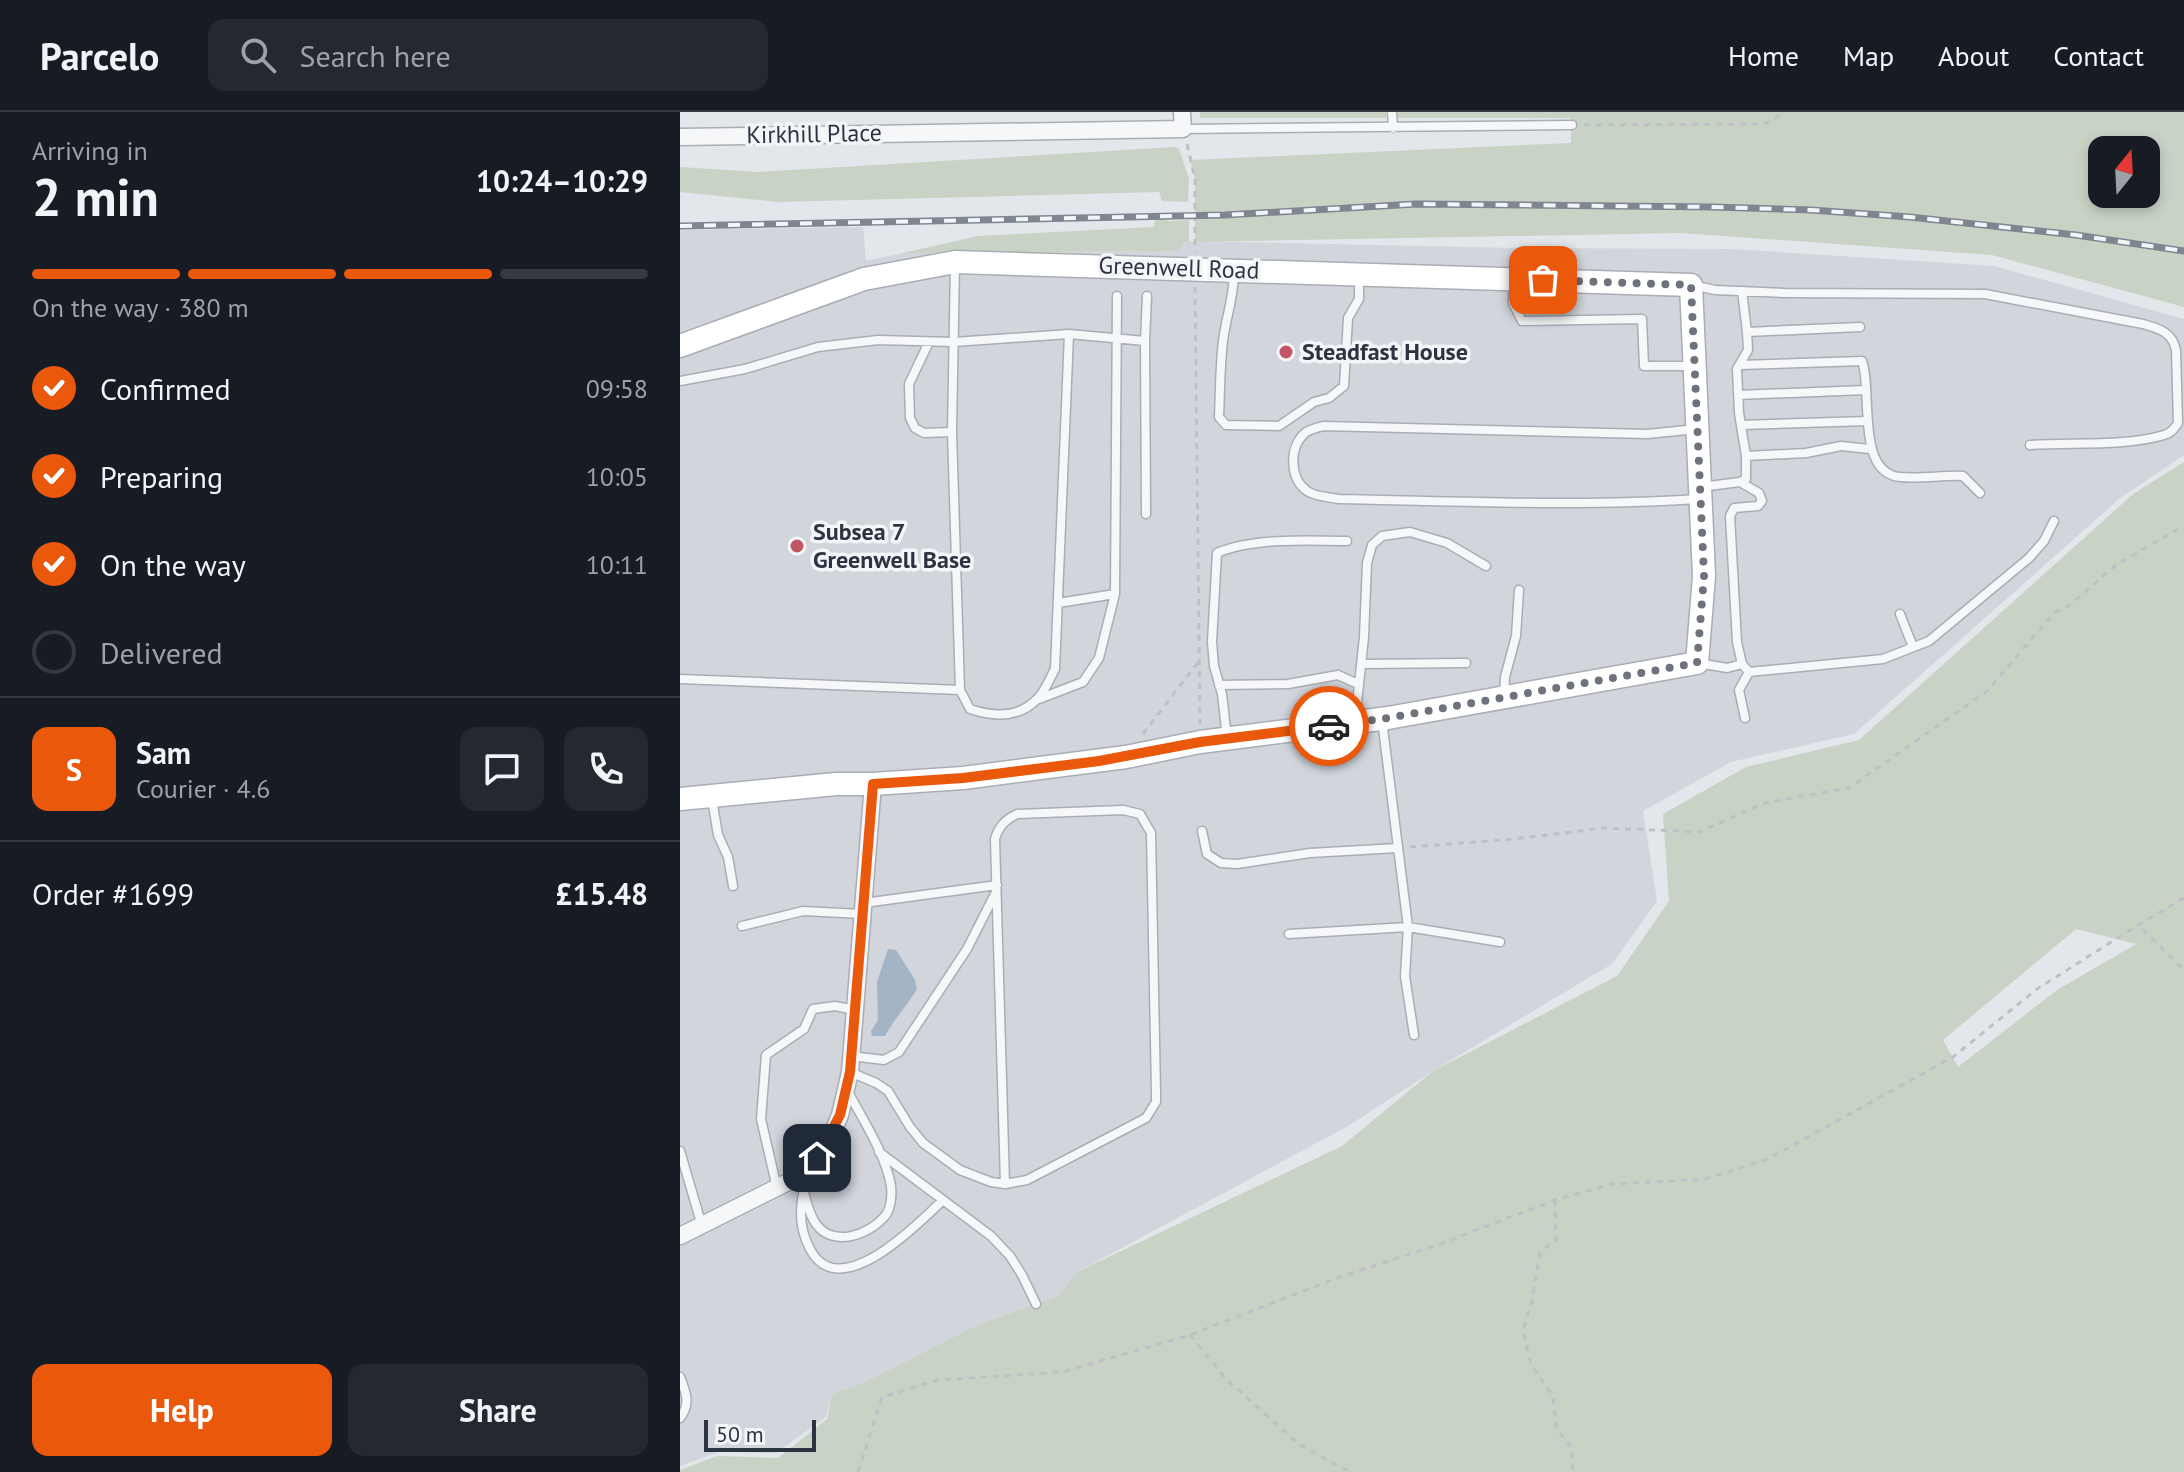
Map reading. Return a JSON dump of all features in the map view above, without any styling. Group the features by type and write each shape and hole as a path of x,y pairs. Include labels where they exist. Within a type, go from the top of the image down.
{"street":[{"name":"Kirkhill Place","path":"680,137 1182,120"},
{"name":"Greenwell Road","path":"685,343 864,279 955,262 1691,285"},
{"path":"680,799 836,784 963,778 1126,757 1200,742 1382,719 1697,663 1704,576 1691,285"},
{"path":"680,1236 777,1188 802,1182 832,1134 847,1090 851,1064 873,784"}],"lane":[{"path":"1392,112 1393,128"},
{"name":"Kirkhill Place","path":"1182,120 1393,128 1572,125"},
{"path":"955,262 952,432 960,690 970,709 990,715 1013,714 1038,699 1083,682 1099,658 1115,594 1117,296"},
{"path":"1234,270 1233,303 1227,316 1223,343 1219,417 1226,425 1251,427 1279,426 1344,386 1348,318 1359,299 1359,274"},
{"path":"1513,279 1513,303 1522,321 1642,319 1644,366 1695,365"},
{"path":"1691,285 1742,291 1985,294 2163,329 2174,339 2178,423 2174,431 2130,441 2030,445"},
{"path":"1697,429 1647,434 1323,426 1308,431 1299,439 1293,460 1295,474 1307,491 1339,499 1649,503 1740,482 1746,479 1746,456 1737,369 1748,350 1742,291"},
{"path":"1146,514 1147,296"},
{"path":"1747,332 1860,327"},
{"path":"1038,699 1055,669 1069,334"},
{"path":"680,381 745,369 818,347 878,340 954,342 1069,334 1145,341"},
{"path":"929,342 909,384 910,418 915,428 924,433 952,432"},
{"path":"1740,365 1861,361 1864,363 1870,449 1885,469 1895,476 1963,476 1980,493"},
{"path":"1738,395 1866,390"},
{"path":"1741,425 1868,421"},
{"path":"1746,456 1806,453 1841,446 1870,449"},
{"path":"1740,482 1759,493 1762,501 1758,506 1734,508 1730,516 1737,642 1742,664 1749,672"},
{"path":"1749,672 1883,659 1929,641 2029,558 2044,541 2054,521"},
{"path":"1355,722 1367,563 1372,545 1382,536 1410,532 1447,543 1486,566"},
{"path":"1227,738 1212,642 1217,553 1236,545 1303,540 1347,541"},
{"path":"1504,697 1505,677 1516,636 1519,590"},
{"path":"1058,603 1115,594"},
{"path":"1900,614 1913,647"},
{"path":"1361,664 1466,663"},
{"path":"1697,663 1727,668 1742,664"},
{"path":"1745,718 1739,690 1749,672"},
{"path":"1219,685 1288,684 1338,675 1358,684"},
{"path":"680,679 960,690"},
{"path":"1382,719 1408,927 1405,976 1414,1035"},
{"path":"711,794 718,835 728,857 733,886"},
{"path":"851,1064 888,1091 916,1135 947,1161 977,1179 1005,1184 1017,1184 1140,1123 1156,1102 1151,833 1147,823 1134,811 1017,814 999,828 995,839 1005,1184"},
{"path":"1202,831 1207,854 1221,863 1237,864 1310,853 1398,848"},
{"path":"742,926 803,911 862,908 996,888"},
{"path":"851,1064 884,1060 899,1052 967,949 996,888"},
{"path":"1289,934 1408,927 1500,942"},
{"path":"777,1188 761,1119 766,1055 804,1029 813,1009 835,1006 855,1010"},
{"path":"802,1182 810,1213 823,1231 838,1239 862,1231 884,1217 889,1210 891,1186 847,1090"},
{"path":"680,1151 702,1226"},
{"path":"878,1152 991,1236 1010,1256 1036,1304"},
{"path":"802,1182 800,1208 807,1242 814,1256 831,1268 854,1265 884,1251 942,1201"},
{"path":"680,1377 688,1396 685,1412 680,1418"}],"path":[{"path":"1572,125 1765,124 1785,112"},
{"path":"1182,120 1195,179 1200,742"},
{"path":"1398,848 1604,828 1700,832 1764,803 1849,788 1987,691 2054,613 2070,605 2116,565 2178,529 2184,529"},
{"path":"1126,757 1199,661"},
{"path":"858,1472 882,1397 938,1380 1062,1372 1190,1335 1337,1278 1440,1244 1555,1200 1612,1184 1705,1179 1768,1159 1953,1057 2037,989 2184,898"},
{"path":"2138,925 2184,970"},
{"path":"1555,1200 1556,1240 1540,1252 1532,1301 1523,1330 1531,1365 1553,1396 1556,1428 1572,1448 1573,1472"},
{"path":"1190,1335 1225,1378 1300,1445 1350,1472"}],"shaded area":[{"path":"863,227 866,261 903,253 1178,251 1184,241 1732,249 1994,266 2184,319 2184,455 2119,499 1854,734 1731,762 1643,811 1657,901 1612,964 1433,1071 1348,1126 1079,1271 1056,1297 975,1326 865,1382 832,1394 826,1417 776,1453 719,1452 680,1466 680,230"}],"green space":[{"path":"1200,112 1386,112 1386,118 1200,118"},
{"path":"1398,112 2184,112 2184,307 1992,255 1681,233 1195,242 1195,179 1190,160 1571,143 1571,118 1397,118"},
{"path":"1179,149 1189,179 1188,202 1162,201 1159,192 778,202 680,192 680,167 759,172"},
{"path":"1155,216 1169,221 1189,220 1189,242 1184,242 1178,251 903,253 978,236 1154,227"},
{"path":"2184,462 2184,1472 680,1472 717,1456 778,1458 827,1419 832,1394 865,1382 975,1326 1056,1297 1079,1271 1342,1146 1433,1071 1617,976 1669,901 1663,814 1746,767 1859,740 2133,494","holes":["2076,929 2136,944 2057,990 1958,1067 1943,1040"]}],"water":[{"path":"888,949 896,950 915,980 917,989 885,1036 872,1036 871,1031 878,1020 877,982"}],"railway":[{"path":"680,226 1225,215 1416,204 1712,207 1910,217 2076,235 2184,251"}],"way so far":[{"path":"1329,726 1697,663 1704,576 1691,285 1543,280"}],"place":[{"name":"Steadfast House","path":"1286,352"},
{"name":"Subsea 7 Greenwell Base","path":"797,546"}],"route":[{"path":"817,1158 840,1115 850,1072 873,784 963,778 1099,761 1200,742 1329,726"}]}
